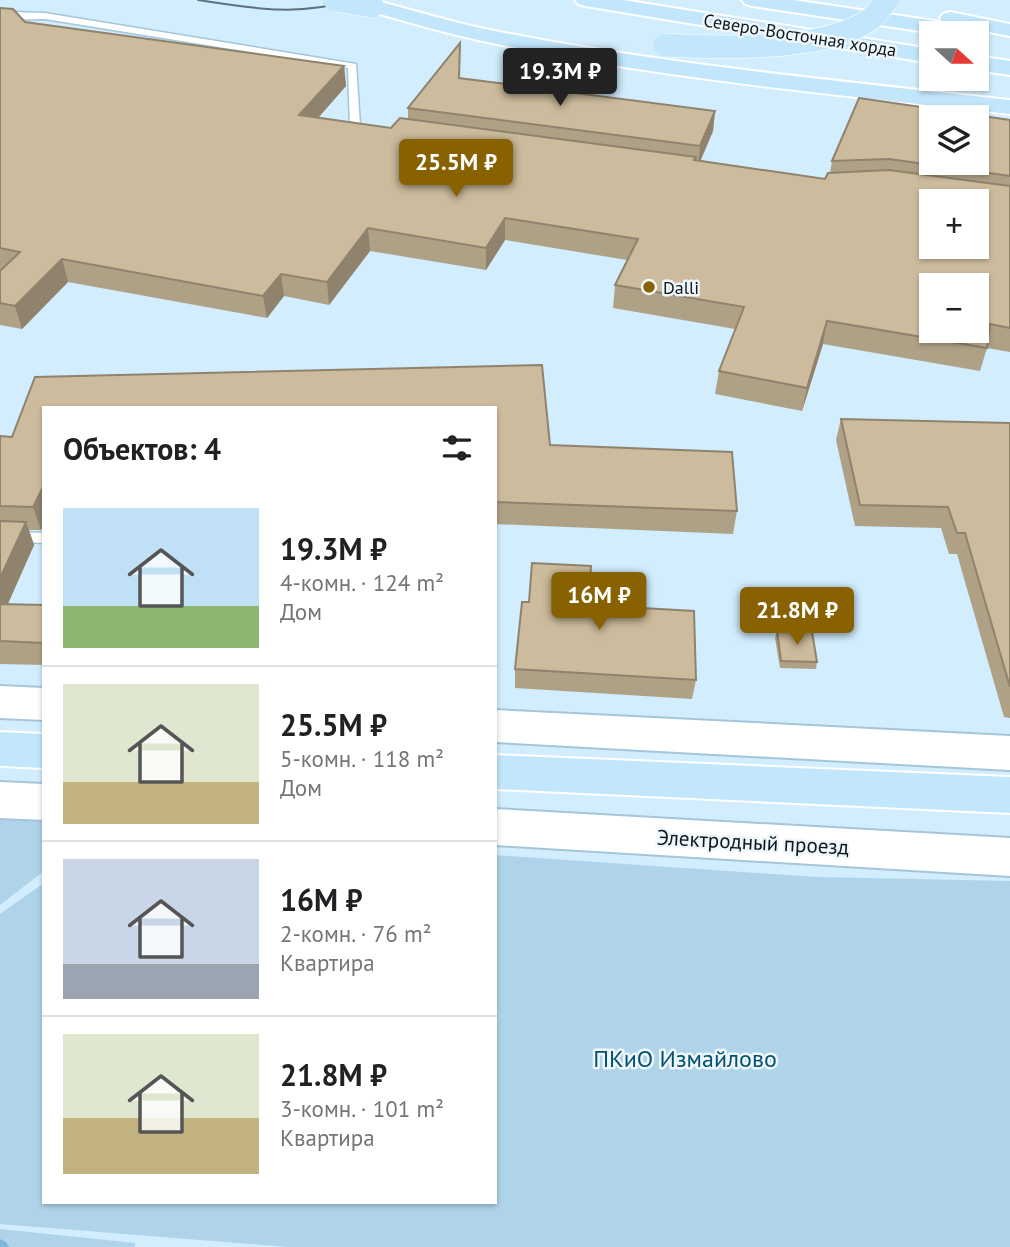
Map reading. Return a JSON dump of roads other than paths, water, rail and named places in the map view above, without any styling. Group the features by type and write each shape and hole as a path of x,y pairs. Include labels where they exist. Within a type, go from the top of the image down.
{"main road":[{"path":"335,0 665,46 760,48 803,42 840,32 867,20 885,5 887,0"},
{"name":"Северо-Восточная хорда","path":"752,0 919,25"},
{"path":"852,0 1010,30"},
{"name":"Северо-Восточная хорда","path":"594,2 919,54"},
{"path":"372,6 478,33 615,59 729,75 1010,107"},
{"name":"Северо-Восточная хорда","path":"989,35 1010,38"},
{"path":"989,65 1010,68"},
{"path":"0,749 42,751"},
{"path":"497,772 1010,795"}],"street":[{"path":"0,702 42,704"},
{"path":"497,726 1010,753"},
{"path":"0,800 42,802"},
{"name":"Электродный проезд","path":"497,827 1010,857"}],"lane":[{"path":"0,17 45,16 353,66 355,127 382,131"},
{"path":"0,536 42,538"}],"tram line":[{"path":"198,0 294,10 351,0"}],"place":[{"name":"Dalli","path":"649,287"}],"park label":[{"name":"ПКиО Измайлово","path":"685,1058"}]}
